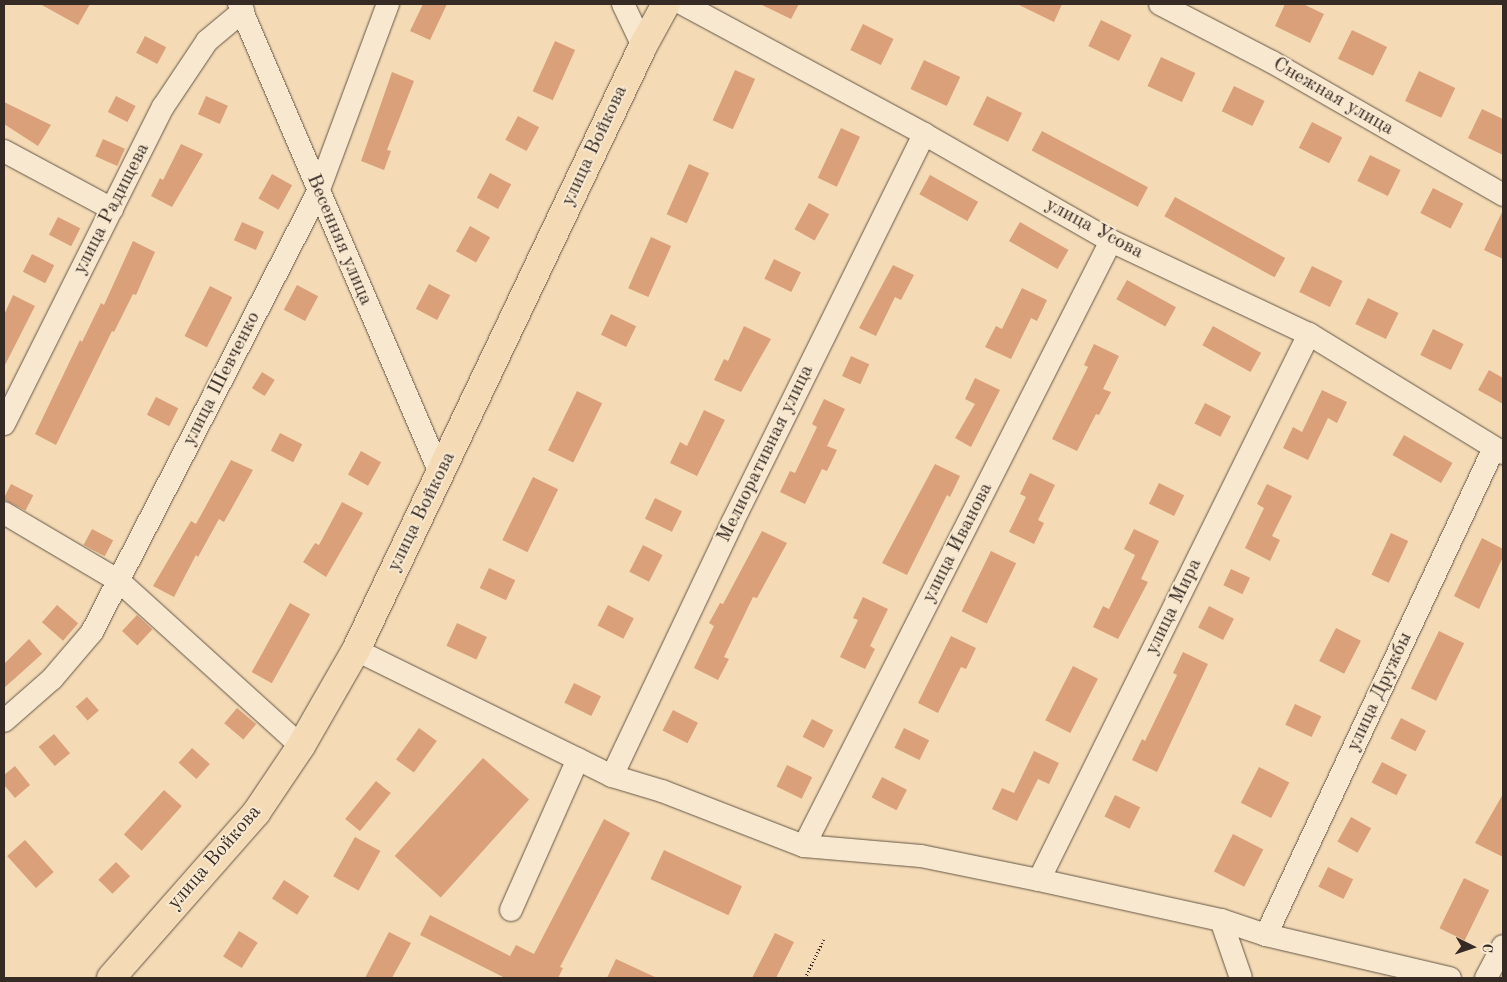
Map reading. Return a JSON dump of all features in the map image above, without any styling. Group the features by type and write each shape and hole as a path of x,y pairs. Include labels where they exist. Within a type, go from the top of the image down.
{"main road":[{"name":"улица Войкова","path":"112,978 256,813 301,746 356,650 441,475 643,46 666,4"}],"street":[{"name":"улица Шевченко","path":"4,722 52,679 92,632 318,192 388,4"},
{"path":"623,4 643,46"},
{"name":"улица Усова","path":"684,4 924,134 1111,241 1309,334 1499,451"},
{"name":"Снежная улица","path":"1160,4 1272,62 1503,195"},
{"name":"Весенняя улица","path":"241,7 318,192 441,475"},
{"name":"улица Радищева","path":"4,424 163,107 189,65 207,41 241,7"},
{"name":"Мелиоративная улица","path":"612,776 924,134"},
{"path":"4,151 112,209"},
{"name":"улица Иванова","path":"804,846 1111,241"},
{"name":"улица Мира","path":"1040,880 1309,334"},
{"name":"улица Дружбы","path":"1266,935 1499,451"},
{"path":"4,513 119,581 301,746"},
{"path":"356,650 612,776 662,791 804,846 921,856 1040,880 1222,920 1266,935 1450,978"},
{"path":"511,910 578,760"},
{"path":"1222,920 1241,978"},
{"path":"1486,978 1503,946"}],"path":[{"path":"805,978 824,938"}],"building":[{"path":"40,4 90,4 78,25"},
{"path":"423,4 447,4 430,40 410,31"},
{"path":"760,4 799,4 791,19"},
{"path":"1017,4 1062,4 1054,22"},
{"path":"1285,4 1303,4 1324,14 1310,43 1275,26"},
{"path":"1101,20 1132,35 1119,61 1088,46"},
{"path":"863,24 894,39 881,65 850,50"},
{"path":"1352,30 1387,47 1373,76 1338,59"},
{"path":"145,36 166,47 157,64 136,53"},
{"path":"555,41 575,50 553,100 533,91"},
{"path":"1161,57 1195,73 1182,102 1147,86"},
{"path":"924,60 960,77 947,106 910,89"},
{"path":"735,70 755,79 733,129 713,120"},
{"path":"1419,71 1455,88 1441,118 1405,101"},
{"path":"392,72 414,81 387,150 391,151 384,170 361,161"},
{"path":"1234,86 1265,101 1252,126 1222,111"},
{"path":"116,96 136,106 127,122 108,112"},
{"path":"206,96 228,106 220,124 198,114"},
{"path":"987,96 1022,113 1008,142 973,125"},
{"path":"4,102 51,125 38,146 4,124"},
{"path":"1482,109 1503,119 1503,155 1468,138"},
{"path":"518,116 539,127 527,151 505,140"},
{"path":"1312,122 1342,137 1329,163 1299,148"},
{"path":"841,128 860,137 837,187 818,178"},
{"path":"1042,131 1148,187 1138,207 1032,150"},
{"path":"103,139 125,149 117,166 95,156"},
{"path":"181,144 203,154 172,207 151,196 160,178 163,180"},
{"path":"1370,155 1401,170 1388,196 1357,181"},
{"path":"689,164 709,173 687,223 667,214"},
{"path":"490,173 511,184 498,209 477,198"},
{"path":"272,174 292,185 279,210 258,198"},
{"path":"930,175 978,202 967,221 919,194"},
{"path":"1433,188 1463,203 1451,228 1420,213"},
{"path":"1175,197 1285,258 1275,277 1164,216"},
{"path":"809,203 829,214 815,240 794,229"},
{"path":"1503,210 1503,259 1484,250"},
{"path":"58,217 80,228 71,246 49,235"},
{"path":"242,222 264,232 256,250 234,240"},
{"path":"1020,222 1068,250 1057,269 1009,241"},
{"path":"470,226 490,237 476,263 456,251"},
{"path":"651,237 671,246 648,297 628,288"},
{"path":"133,241 155,252 136,295 133,294 114,332 112,331 56,445 35,434 80,340 82,342 101,303 104,305"},
{"path":"32,254 54,265 45,283 23,272"},
{"path":"774,259 801,272 791,292 764,279"},
{"path":"893,265 914,275 901,300 895,297 876,336 859,328"},
{"path":"1312,266 1343,281 1330,307 1299,292"},
{"path":"1127,280 1176,307 1165,326 1116,299"},
{"path":"429,284 450,295 437,320 416,309"},
{"path":"297,285 318,296 305,321 284,310"},
{"path":"210,286 232,297 207,347 185,336"},
{"path":"1022,288 1047,300 1037,321 1031,318 1011,359 985,347 996,326 1002,329"},
{"path":"13,295 35,306 4,367 4,315"},
{"path":"1368,298 1399,313 1386,339 1355,324"},
{"path":"611,314 636,326 626,347 601,335"},
{"path":"744,326 771,339 741,392 714,380 724,359 728,361"},
{"path":"1213,326 1261,353 1250,372 1202,345"},
{"path":"1433,329 1464,344 1451,370 1420,355"},
{"path":"1094,344 1119,356 1103,389 1111,392 1099,415 1096,414 1077,451 1052,439 1088,367 1084,365"},
{"path":"851,356 869,364 860,384 842,376"},
{"path":"1489,370 1503,378 1503,404 1478,390"},
{"path":"262,372 275,380 265,396 252,388"},
{"path":"975,378 1000,390 971,447 955,438 975,404 965,399"},
{"path":"1322,390 1347,402 1337,423 1328,418 1308,460 1283,448 1293,427 1302,432"},
{"path":"577,391 602,403 573,463 548,450"},
{"path":"156,397 178,408 169,426 147,415"},
{"path":"824,399 845,409 827,446 837,450 827,471 822,469 805,504 780,492 790,471 795,473 817,427 812,424"},
{"path":"1205,403 1231,416 1220,437 1195,423"},
{"path":"704,410 725,420 697,476 670,463 680,442 687,446"},
{"path":"280,433 302,444 293,462 271,451"},
{"path":"1404,435 1452,463 1441,483 1392,455"},
{"path":"361,451 381,462 368,486 348,475"},
{"path":"231,460 253,470 224,522 219,519 198,557 196,555 174,597 153,586 191,521 196,524"},
{"path":"935,464 960,476 950,497 947,495 907,575 882,563"},
{"path":"1030,473 1055,485 1038,520 1044,523 1034,544 1009,532 1026,497 1020,494"},
{"path":"533,477 558,489 527,552 502,540"},
{"path":"1159,483 1184,495 1174,516 1149,504"},
{"path":"11,484 33,495 26,510 4,500"},
{"path":"1267,484 1292,496 1272,536 1280,540 1270,561 1245,548 1264,508 1257,504"},
{"path":"655,498 682,511 672,532 645,519"},
{"path":"342,502 363,513 326,577 303,562 315,543 319,545"},
{"path":"92,529 113,540 105,556 84,545"},
{"path":"1134,529 1159,541 1141,579 1148,582 1118,639 1093,627 1103,606 1109,609 1135,555 1124,549"},
{"path":"762,531 787,543 757,598 753,597 724,657 729,659 718,680 694,668 714,626 709,623 720,603 723,604"},
{"path":"1391,533 1408,541 1389,583 1372,575"},
{"path":"1482,538 1503,549 1503,557 1479,609 1454,596"},
{"path":"643,545 663,555 649,582 629,572"},
{"path":"991,551 1016,563 987,623 962,611"},
{"path":"489,568 515,580 506,600 480,588"},
{"path":"1231,569 1250,578 1242,594 1223,585"},
{"path":"863,597 888,609 870,646 875,649 865,669 840,657 858,620 853,618"},
{"path":"290,603 310,614 272,683 252,672"},
{"path":"57,605 78,623 63,641 42,622"},
{"path":"608,605 634,618 623,639 598,625"},
{"path":"1209,606 1234,619 1223,640 1198,627"},
{"path":"137,615 152,629 137,645 122,631"},
{"path":"457,623 487,637 476,660 446,646"},
{"path":"1336,628 1361,641 1344,674 1319,661"},
{"path":"1439,631 1464,643 1436,701 1411,689"},
{"path":"951,636 976,648 966,669 961,667 938,713 918,703"},
{"path":"29,639 42,654 4,688 4,664"},
{"path":"1183,652 1208,664 1157,772 1132,760 1142,739 1145,741 1177,675 1173,673"},
{"path":"1073,666 1098,679 1070,733 1045,720"},
{"path":"574,683 601,696 591,716 564,703"},
{"path":"87,697 99,711 87,720 76,707"},
{"path":"1295,704 1321,716 1312,737 1285,725"},
{"path":"237,708 256,724 243,739 224,723"},
{"path":"673,710 698,723 688,743 663,730"},
{"path":"1401,718 1426,731 1416,751 1391,738"},
{"path":"812,719 833,730 824,748 803,737"},
{"path":"419,728 437,741 414,772 396,760"},
{"path":"904,728 929,740 920,760 894,748"},
{"path":"54,734 70,753 55,766 39,747"},
{"path":"192,748 210,764 196,779 179,763"},
{"path":"1034,751 1059,763 1049,784 1038,779 1017,821 992,809 1002,788 1014,793"},
{"path":"483,758 529,799 441,898 395,856"},
{"path":"1382,762 1407,775 1397,795 1372,782"},
{"path":"787,765 812,777 802,799 776,787"},
{"path":"15,766 30,785 15,798 4,785 4,775"},
{"path":"1259,767 1289,782 1271,818 1241,803"},
{"path":"882,777 907,790 897,810 872,797"},
{"path":"376,781 391,793 360,831 345,819"},
{"path":"164,790 182,806 142,851 124,835"},
{"path":"1503,794 1503,857 1475,843"},
{"path":"1115,795 1140,807 1130,829 1104,817"},
{"path":"1351,817 1371,828 1358,853 1337,841"},
{"path":"604,819 630,833 560,967 563,968 558,978 505,978 420,935 430,915 510,956 516,945 534,954"},
{"path":"1233,834 1263,849 1244,887 1214,871"},
{"path":"355,837 380,851 359,890 333,876"},
{"path":"25,840 54,872 36,888 7,856"},
{"path":"664,850 742,886 728,915 650,879"},
{"path":"116,862 130,876 112,894 98,880"},
{"path":"1328,867 1353,879 1344,899 1318,887"},
{"path":"1464,878 1489,890 1465,941 1439,928"},
{"path":"284,880 309,896 297,915 272,898"},
{"path":"239,931 258,943 242,968 223,956"},
{"path":"389,932 411,943 392,978 365,978"},
{"path":"775,933 794,942 776,978 752,978"},
{"path":"616,959 657,978 607,978"}]}
